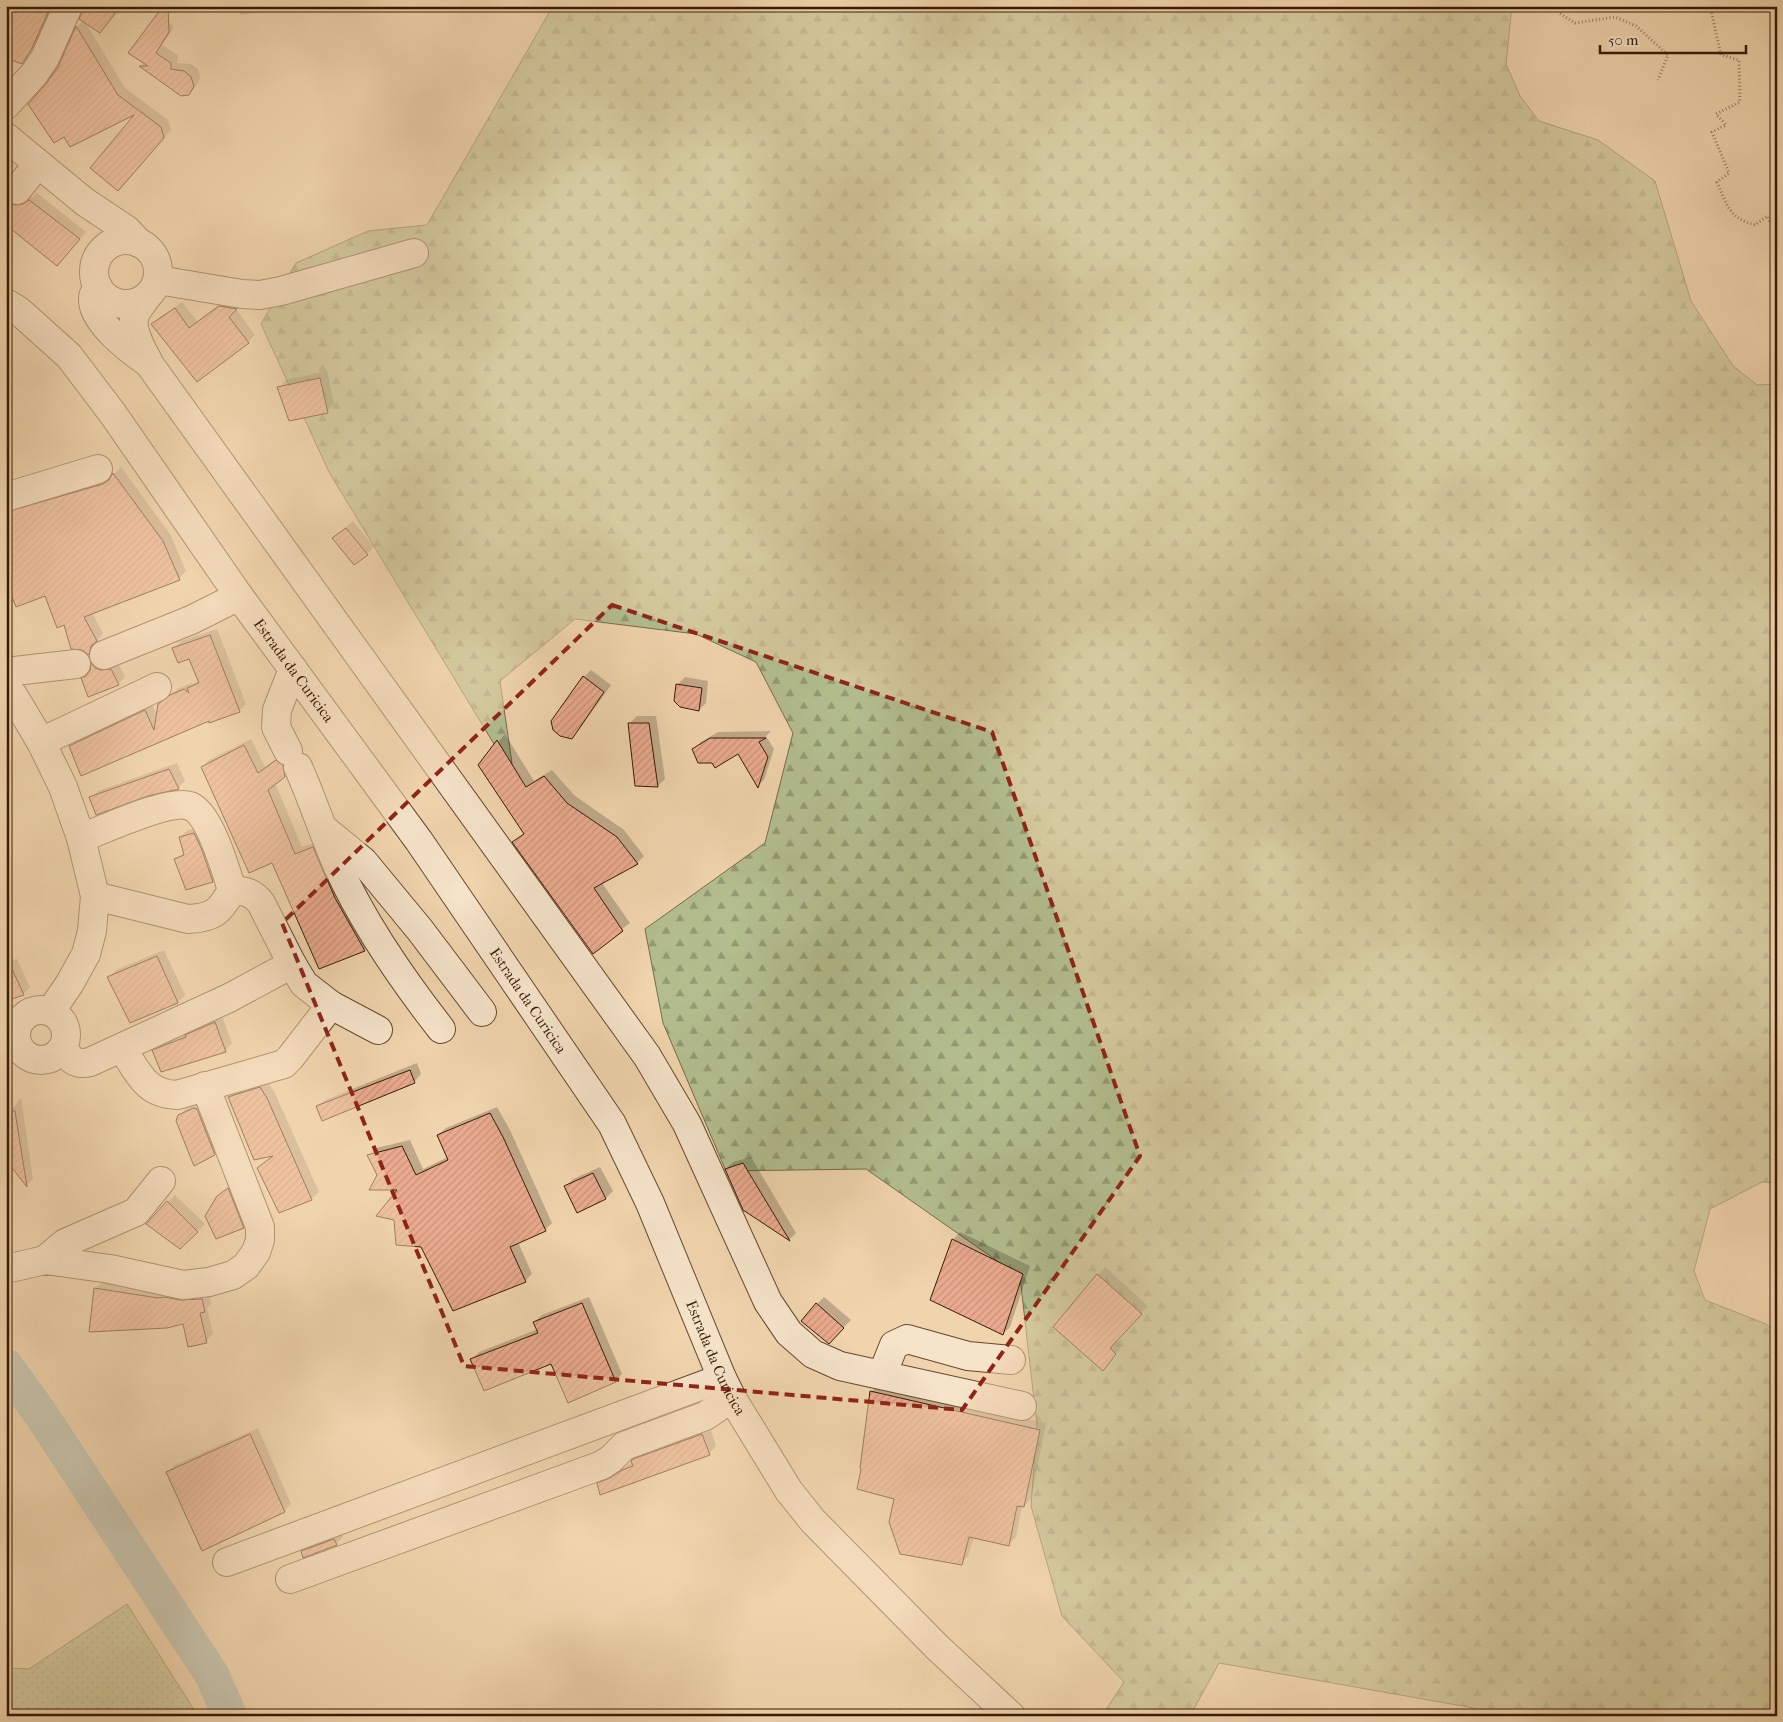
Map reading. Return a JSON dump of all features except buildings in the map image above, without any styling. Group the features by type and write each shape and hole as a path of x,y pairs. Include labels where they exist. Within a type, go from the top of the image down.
{"street":[{"path":"6,105 34,74 45,58 68,6"},
{"path":"12,184 17,146"},
{"path":"17,146 86,202 117,222 134,236 139,243"},
{"path":"86,202 101,236 100,255"},
{"path":"414,253 281,292 260,295 152,289 136,303 125,305 114,302 104,296 94,276 95,265 100,255 107,247 117,242 128,240 139,243 148,249 155,258 158,269 152,289 135,315 133,324 150,365 646,1056 687,1124 768,1302 789,1333 812,1354 840,1366 1022,1406"},
{"path":"98,287 93,297 94,307 109,330 125,347 150,365"},
{"name":"Estrada da Curicica","path":"6,303 19,311 69,356 114,414 239,596 419,841 612,1124 650,1203 727,1388 789,1491 813,1521 937,1647 1012,1716"},
{"path":"6,497 98,469"},
{"path":"104,655 191,620 239,596"},
{"path":"51,1011 70,983 86,954 92,931 96,896 81,838 63,787 41,742 8,686 76,664"},
{"path":"293,669 277,710 276,727 293,759 338,868 357,906 410,989 441,1029"},
{"path":"41,742 157,687"},
{"path":"81,838 161,808 180,804 191,806 199,812 206,822 226,868 232,890 225,903 217,912 202,918 188,919 96,896"},
{"path":"323,828 363,861 420,930 482,1012"},
{"path":"232,890 248,891 261,903 304,984 331,1005 378,1030"},
{"path":"64,1049 70,1059 76,1063 90,1062 229,998 292,964"},
{"path":"122,1048 142,1079 151,1087 163,1094 177,1095 284,1064 331,1005"},
{"path":"36,1010 51,1011 63,1021 67,1035 64,1049 53,1059 38,1062 24,1056 16,1043 16,1029 23,1016 36,1010"},
{"path":"6,1269 45,1260 110,1269 183,1285 209,1282 233,1275 246,1266 256,1252 260,1240 260,1227 205,1086"},
{"path":"45,1260 65,1244 136,1212 161,1182"},
{"path":"882,1375 894,1345 907,1339 968,1356 1011,1360"},
{"path":"227,1562 727,1388"},
{"path":"290,1579 602,1465 624,1446 705,1416 727,1388"}],"path":[{"path":"1553,6 1559,13 1575,24 1615,17 1636,26 1668,55 1658,80"},
{"path":"1710,6 1721,55 1739,60 1740,102 1716,114 1726,125 1712,132 1728,173 1717,182 1730,211 1743,222 1755,225 1767,216 1777,236"}],"highlighted area":[{"path":"612,605 992,732 1140,1156 962,1410 464,1366 282,923"}],"green space":[{"path":"553,6 1512,6 1506,64 1520,96 1539,121 1598,140 1655,181 1691,301 1733,366 1757,385 1777,384 1777,1183 1762,1182 1710,1209 1694,1271 1705,1300 1766,1324 1777,1333 1777,1716 1477,1716 1474,1708 1219,1663 1190,1716 1102,1716 1124,1682 1062,1616 1031,1506 1037,1426 1020,1277 866,1169 726,1171 663,1023 645,929 765,843 793,733 756,662 696,634 575,619 500,681 514,777 329,472 261,324 296,263 368,231 427,225"},
{"path":"127,1604 198,1716 6,1716 6,1668 29,1669"}],"waterway":[{"path":"6,1366 42,1416 212,1675 230,1716"}]}
